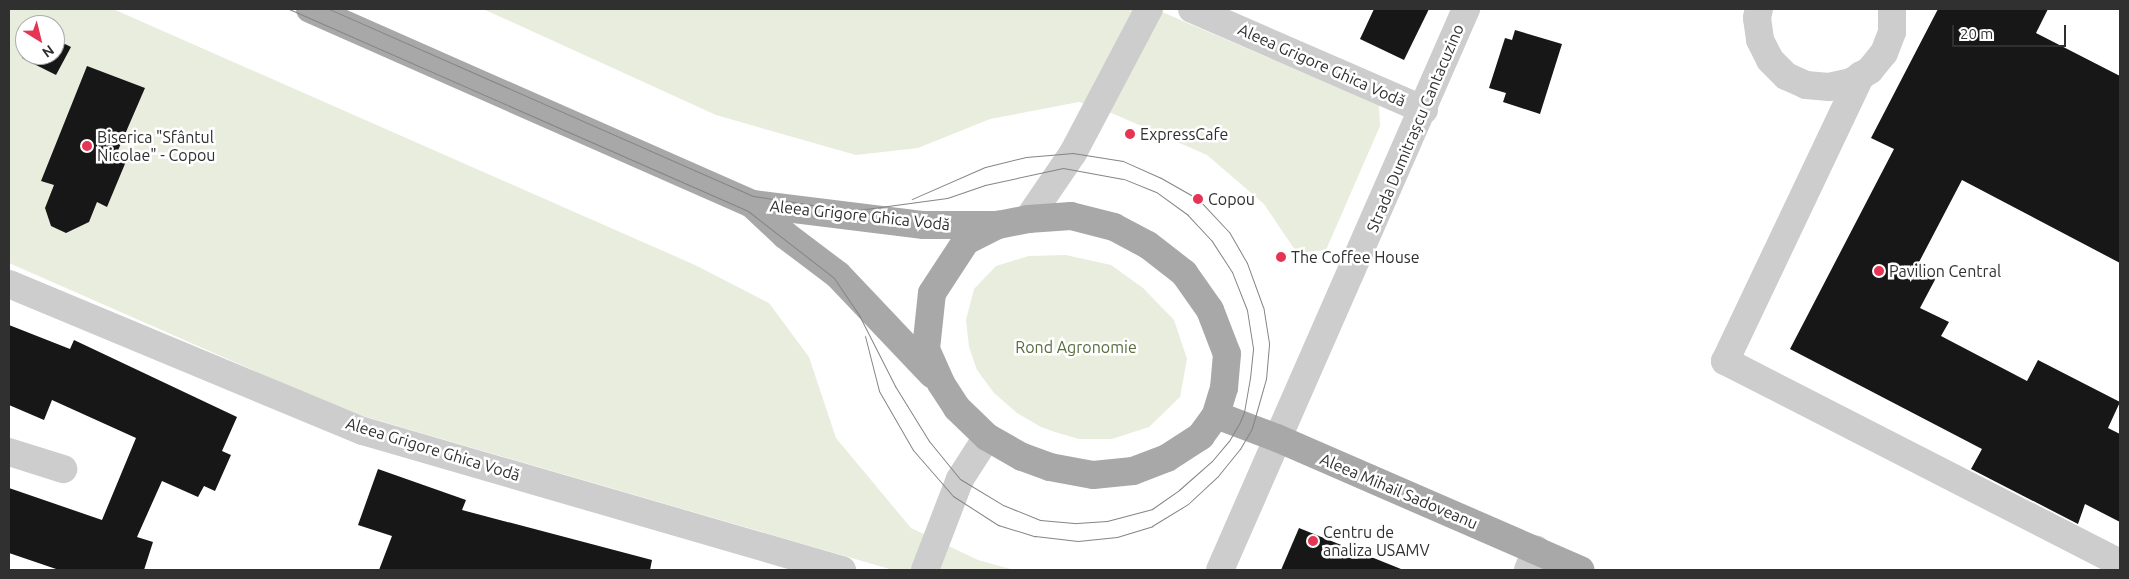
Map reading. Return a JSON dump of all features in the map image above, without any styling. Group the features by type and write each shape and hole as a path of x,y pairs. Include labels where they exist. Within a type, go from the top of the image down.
{"main road":[{"name":"Aleea Grigore Ghica Vodă","path":"310,9 752,204 924,225 998,225"},
{"name":"Aleea Grigore Ghica Vodă","path":"752,204 785,235 838,275 941,383"},
{"path":"1071,216 1114,227 1148,245 1184,274 1210,310 1227,354 1224,388 1216,415 1201,436 1167,458 1133,471 1093,476 1050,467 1022,457 987,437 957,408 941,383 926,349 932,293 966,241 998,225 1028,219 1071,216"},
{"name":"Aleea Mihail Sadoveanu","path":"1216,415 1277,438 1532,560 1581,570"}],"street":[{"path":"1028,219 1073,153 1149,9"},
{"name":"Aleea Grigore Ghica Vodă","path":"1192,9 1424,110"},
{"name":"Strada Dumitrașcu Cantacuzino","path":"1220,570 1424,110 1466,9"},
{"path":"1759,9 1757,18 1760,40 1770,60 1786,76 1806,85 1829,87 1851,82 1870,70 1884,53 1892,32 1892,9"},
{"path":"1862,75 1725,361 2120,563"},
{"name":"Aleea Grigore Ghica Vodă","path":"9,284 363,430 842,570"},
{"path":"925,570 960,479 987,437"},
{"path":"9,452 63,469"}],"green space":[{"path":"9,9 113,9 695,265 769,303 809,357 836,438 911,528 978,560 1014,570 893,570 346,411 9,263"},
{"path":"483,9 1155,9 1379,105 1380,126 1326,250 1297,253 1264,204 1207,155 1114,114 1079,102 990,119 918,148 856,155 716,115"},
{"name":"Rond Agronomie","path":"1066,255 1111,265 1143,288 1174,320 1187,359 1180,397 1149,427 1112,439 1079,439 1055,432 1041,427 1017,413 994,393 977,370 969,347 966,320 974,289 996,266 1029,256"}],"building":[{"path":"1374,9 1429,9 1404,60 1360,39"},
{"name":"Pavilion Central","path":"1938,9 2048,9 2036,33 2120,76 2120,263 1962,180 1917,266 1937,276 1920,308 1949,322 1941,336 2027,381 2038,360 2120,402 2108,428 2120,434 2120,522 2085,504 2078,524 1971,469 1982,449 1790,349 1894,149 1871,138"},
{"path":"1515,30 1562,44 1540,114 1503,102 1506,93 1489,88 1505,38 1512,40"},
{"path":"65,44 71,47 65,58"},
{"path":"36,65 61,65 56,75"},
{"name":"Biserica \"Sfântul Nicolae\" - Copou","path":"87,66 145,88 116,155 127,159 107,207 97,202 89,222 66,233 51,226 45,208 54,185 41,181"},
{"path":"9,325 70,349 74,340 237,417 222,451 231,455 215,491 204,486 198,497 162,481 137,537 153,542 144,570 59,570 9,553 9,488 102,520 136,438 52,400 44,420 9,405"},
{"path":"378,469 466,500 462,510 652,560 650,570 379,570 392,536 358,525"},
{"name":"Centru de analiza USAMV","path":"1299,528 1401,569 1281,570"}],"tram line":[{"path":"289,9 748,211 834,278 859,315 895,386 929,441 960,479 1003,505 1040,520 1077,523 1107,521 1152,509 1179,490 1212,461 1229,441 1239,424 1244,412 1253,348 1247,310 1232,272 1211,240 1188,215 1156,192 1123,179 1063,168 985,185 947,198 851,211 753,196 329,9"},
{"path":"865,336 879,391 913,450 953,496 998,525 1035,536 1078,541 1117,537 1152,526 1188,504 1218,476 1240,449 1252,428 1266,379 1269,343 1263,307 1247,263 1229,232 1198,199 1161,178 1123,161 1073,153 1026,157 985,167 912,199"}],"place":[{"name":"ExpressCafe","path":"1130,134"},
{"name":"Biserica \"Sfântul Nicolae\" - Copou","path":"87,146"},
{"name":"Copou","path":"1198,199"},
{"name":"The Coffee House","path":"1281,257"},
{"name":"Pavilion Central","path":"1879,271"},
{"name":"Centru de analiza USAMV","path":"1313,541"}]}
